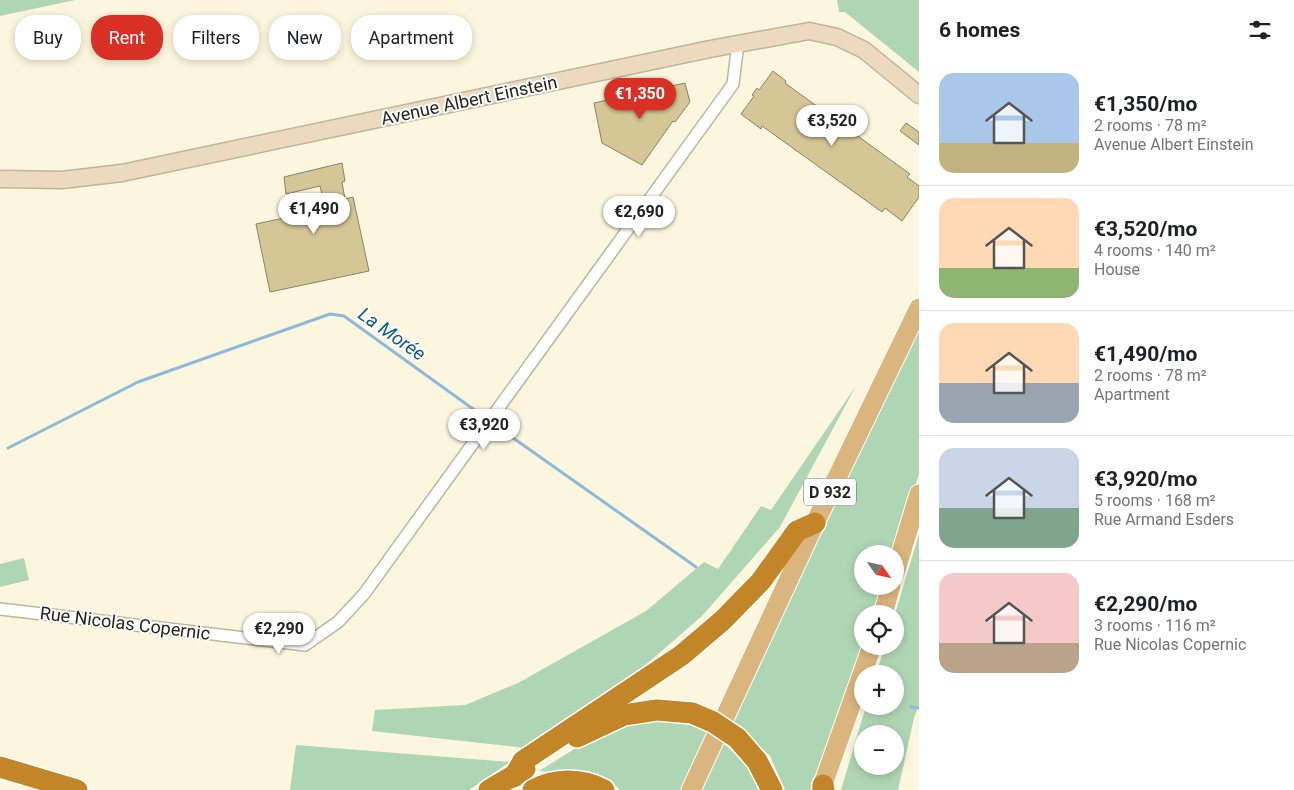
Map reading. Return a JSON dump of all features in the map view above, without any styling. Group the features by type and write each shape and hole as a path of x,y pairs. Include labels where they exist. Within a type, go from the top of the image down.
{"highway":[{"path":"514,777 523,761 689,649 723,620 761,581 798,531 815,522"},
{"path":"489,790 514,777 584,732 624,715 657,710 692,714 713,722 737,738 757,762 772,790"},
{"path":"0,767 77,790"},
{"path":"0,779 36,790"},
{"path":"533,790 552,783 576,781 604,790"}],"main road":[{"name":"D 932","path":"691,790 815,522 919,308"},
{"path":"904,545 919,494"},
{"path":"823,788 869,655"}],"street":[{"name":"Avenue Albert Einstein","path":"0,179 62,180 122,173 738,43 809,31 837,37 864,50 919,95"},
{"name":"Rue Nicolas Copernic","path":"0,608 305,645 338,622 364,594 733,84 738,43"}],"green space":[{"path":"0,0 75,0 0,16"},
{"path":"837,0 919,0 919,72 845,12 839,12"},
{"path":"919,321 919,474 897,545 854,545 854,595 880,595 877,605 854,605 854,655 859,655 813,790 785,790 770,756 729,718"},
{"path":"856,386 780,527 702,616 627,681 527,748 372,731 375,710 465,705 518,683 646,611 704,562 718,569 761,506 771,510"},
{"path":"919,534 919,704 904,763 904,725 860,725 863,715 904,715 904,665 879,665 882,655 904,655 904,605 898,605 901,595 904,595 904,584"},
{"path":"24,558 29,580 0,587 0,564"},
{"path":"654,718 690,721 711,731 683,790 620,790 616,786 585,775 539,771 584,743 625,724"},
{"path":"722,742 747,765 765,790 700,790"},
{"path":"296,745 510,762 469,790 290,790"},
{"path":"854,746 854,775 901,775 898,790 841,790"}],"building":[{"path":"773,71 786,81 785,83 910,174 907,177 919,186 919,197 902,221 885,208 882,212 762,126 761,129 741,114 754,96 752,95 757,88 759,90"},
{"path":"685,83 690,102 675,122 673,121 642,165 602,143 594,103"},
{"path":"906,123 919,132 919,145 900,131"},
{"path":"342,163 345,181 342,182 345,199 353,197 369,271 270,292 256,224 293,216 291,210 324,203 320,186 286,194 284,177"}],"waterway":[{"name":"La Morée","path":"8,448 138,382 330,314 344,316 487,419"},
{"name":"La Morée","path":"492,423 696,567"},
{"name":"La Morée","path":"911,707 919,708"}]}
